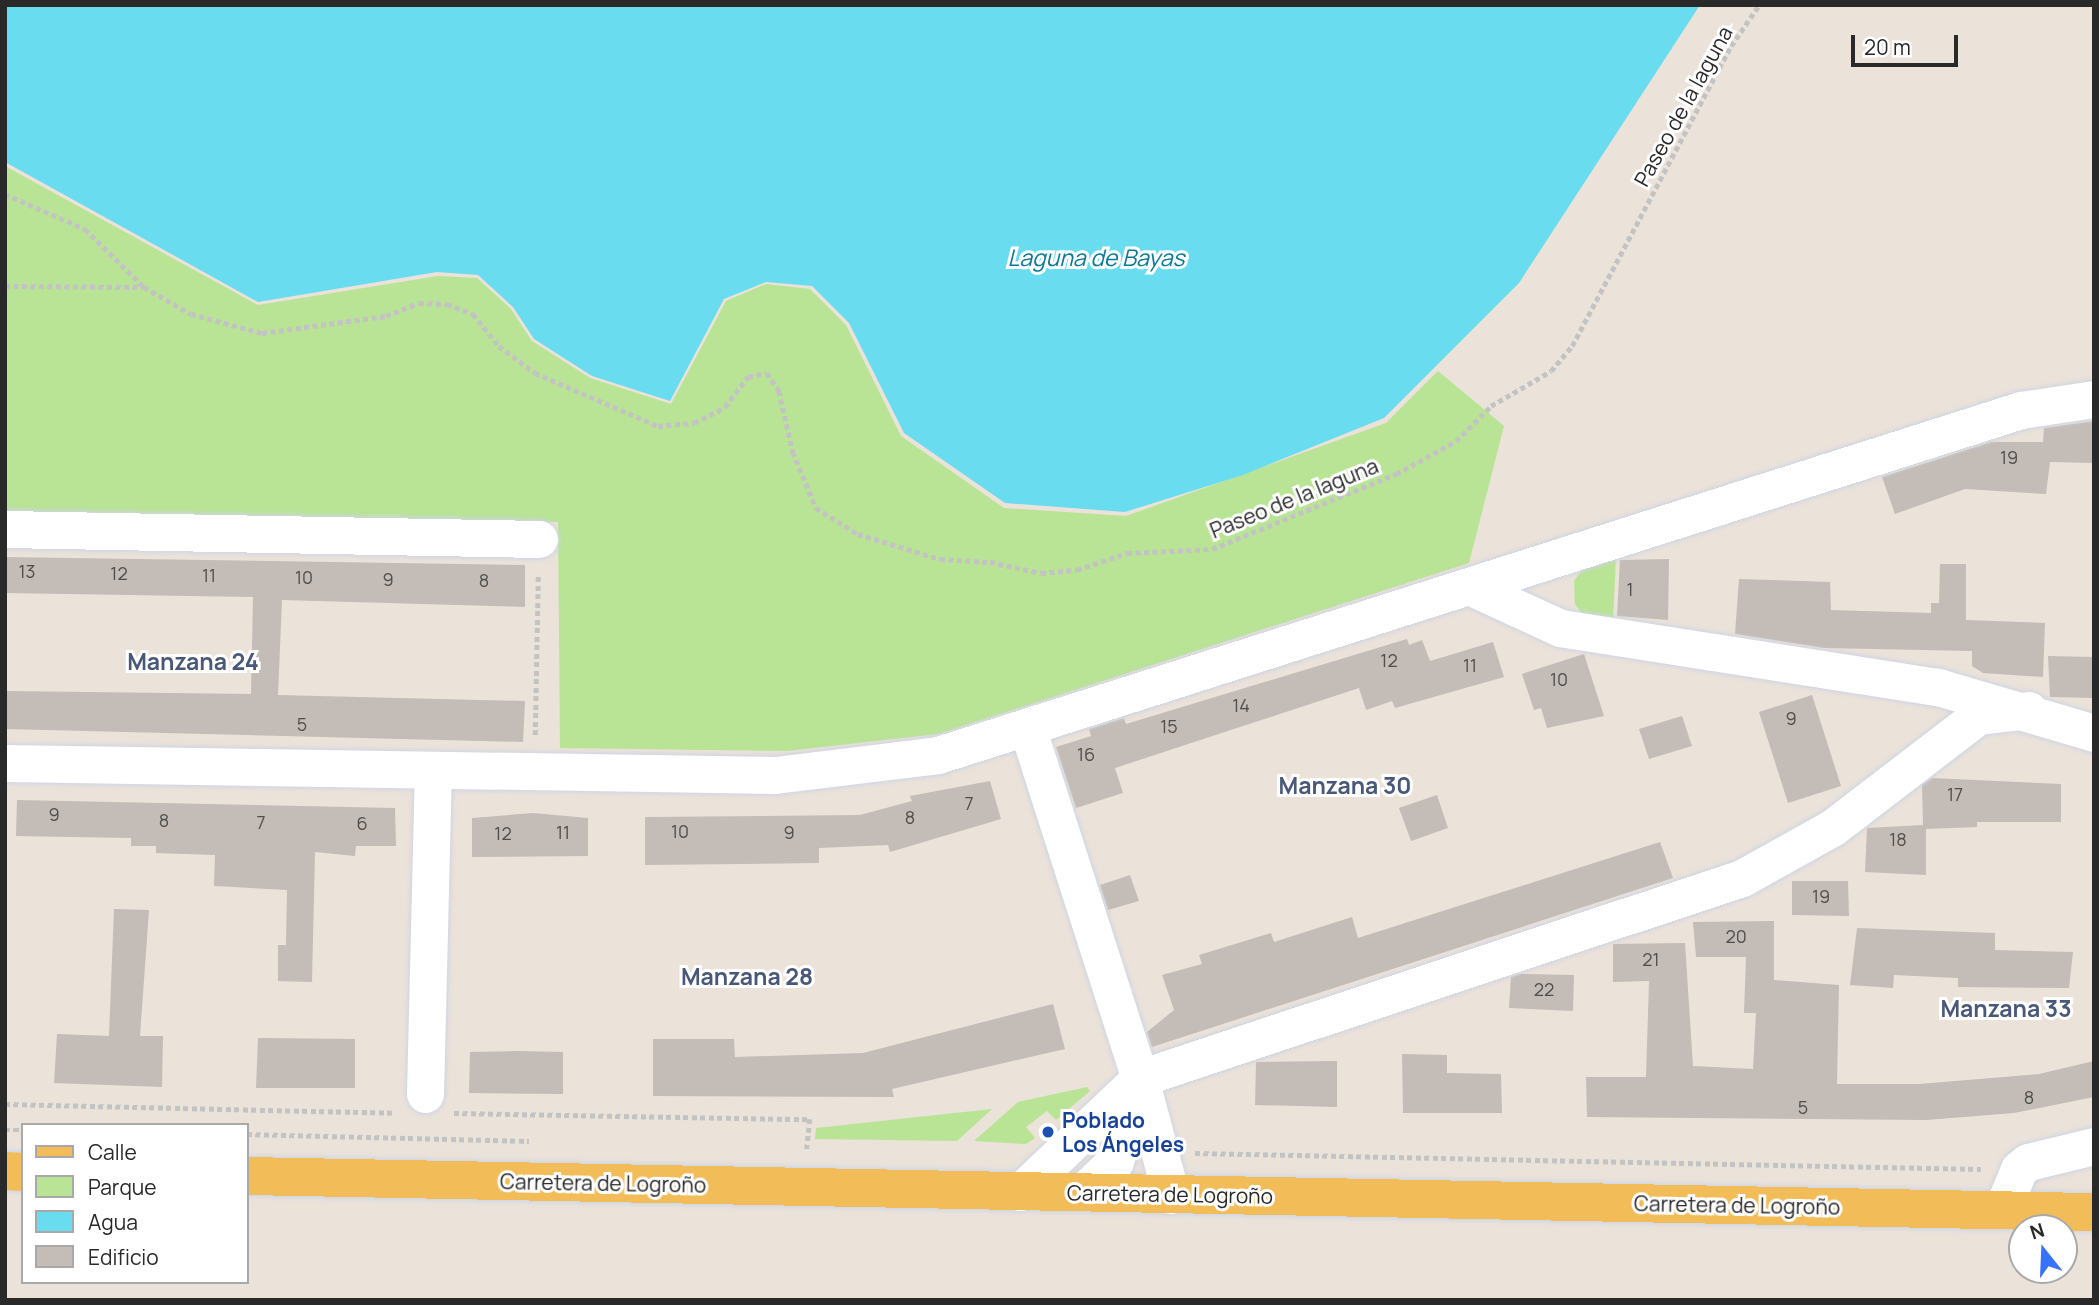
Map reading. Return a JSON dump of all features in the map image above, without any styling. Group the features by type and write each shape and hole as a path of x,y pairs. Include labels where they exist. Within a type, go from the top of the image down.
{"main road":[{"name":"Carretera de Logroño","path":"248,1176 2094,1212"}],"street":[{"path":"5,763 775,775 938,755 1028,730 2021,410 2094,399"},
{"path":"5,529 539,539"},
{"path":"1471,587 1560,628 1938,687 2029,710 2094,733"},
{"path":"1938,687 1949,709 1947,735"},
{"path":"1020,1192 1140,1078 1742,878 1832,828 1947,735 1978,716 2029,710"},
{"path":"1028,730 1140,1078 1171,1195"},
{"path":"425,1094 433,770"},
{"path":"1083,1192 1115,1161 1140,1078"},
{"path":"2002,1210 2019,1170 2028,1162 2094,1146"}],"path":[{"name":"Paseo de la laguna","path":"5,194 85,229 144,286 191,314 262,333 386,316 419,303 447,304 473,314 499,346 535,373 658,426 694,423 725,407 748,377 767,373 779,391 793,452 816,508 858,534 940,559 990,562 1041,573 1076,570 1127,553 1212,550 1395,474 1456,442 1491,406 1551,372 1572,346 1731,46 1759,5"},
{"path":"5,286 144,286"},
{"path":"534,771 537,608"},
{"path":"807,1149 810,1119"}],"green space":[{"path":"5,166 258,305 438,276 477,278 511,309 532,341 590,378 671,404 726,301 766,284 810,289 846,325 901,436 1004,508 1126,516 1386,423 1438,371 1504,426 1469,563 939,734 787,751 560,748 558,522 5,516"},
{"path":"1616,558 1613,621 1583,616 1575,604 1574,581 1582,570"},
{"path":"1087,1087 1090,1091 1056,1120 1047,1111 1026,1127 1035,1138 1026,1144 974,1141 1018,1102"},
{"path":"992,1109 957,1141 815,1139 816,1128"}],"water":[{"name":"Laguna de Bayas","path":"5,5 1700,5 1519,283 1384,418 1243,475 1125,512 1005,503 904,433 849,323 812,286 766,282 724,299 670,401 592,376 534,339 513,307 478,275 437,272 258,302 5,162"}],"building":[{"path":"2094,421 2094,463 2050,462 2046,494 1965,489 1895,514 1882,477 1991,442 2043,442 2044,428"},
{"path":"5,557 525,565 525,607 282,600 278,695 525,701 523,742 5,729 5,691 251,694 253,597 5,593"},
{"path":"1669,559 1668,620 1617,616 1620,560"},
{"path":"1940,564 1966,564 1966,620 2045,623 2043,677 1983,673 1972,666 1972,651 1824,648 1735,634 1739,579 1830,582 1831,610 1931,613 1931,603 1939,603"},
{"path":"1407,639 1409,645 1422,640 1430,661 1493,642 1504,677 1395,708 1392,701 1366,710 1359,688 1115,768 1123,793 1076,808 1056,747 1091,736 1089,729 1124,718 1126,724"},
{"path":"1584,654 1604,716 1547,728 1541,708 1534,710 1522,674"},
{"path":"2048,656 2094,657 2094,698 2050,697"},
{"path":"1812,695 1841,786 1788,803 1759,712"},
{"path":"1682,716 1692,746 1649,759 1639,729"},
{"path":"1932,778 2061,784 2061,822 1977,822 1977,827 1926,829 1926,875 1865,872 1867,828 1923,825 1922,785"},
{"path":"990,781 1001,819 890,852 888,845 819,848 819,863 645,865 645,817 860,815 912,801 910,796"},
{"path":"1437,795 1448,828 1411,841 1399,808"},
{"path":"17,800 395,808 396,846 356,846 355,856 315,852 312,982 278,981 278,945 286,945 287,890 214,886 215,855 156,853 156,846 131,846 131,838 16,836"},
{"path":"533,813 588,818 588,856 472,857 472,818"},
{"path":"1660,842 1673,878 1152,1047 1147,1032 1174,1010 1162,975 1202,964 1199,955 1271,933 1274,942 1352,917 1358,938"},
{"path":"1130,875 1139,901 1108,910 1100,885"},
{"path":"1792,881 1848,881 1849,916 1792,915"},
{"path":"114,909 149,910 140,1036 163,1036 162,1087 54,1083 57,1034 109,1036"},
{"path":"1774,921 1774,980 1839,985 1837,1084 1919,1084 2039,1074 2094,1061 2094,1097 2014,1113 1926,1120 1587,1117 1586,1077 1646,1077 1649,981 1613,982 1613,944 1685,943 1693,1066 1753,1069 1756,1013 1744,1013 1746,957 1696,957 1693,922"},
{"path":"1857,928 1995,933 1995,950 2073,952 2069,988 1958,987 1958,978 1894,975 1893,988 1850,985"},
{"path":"1520,974 1574,975 1573,1011 1509,1008 1511,977"},
{"path":"1053,1004 1065,1049 892,1089 894,1097 653,1096 653,1039 734,1039 735,1057 863,1053"},
{"path":"258,1038 355,1039 355,1088 256,1088"},
{"path":"470,1052 563,1052 563,1094 469,1093"},
{"path":"1402,1054 1447,1055 1447,1073 1501,1074 1502,1113 1403,1113"},
{"path":"1337,1061 1337,1107 1255,1105 1256,1062"}],"place":[{"name":"Poblado Los Ángeles","path":"1048,1132"}],"district":[{"name":"Manzana 24","path":"193,661"},
{"name":"Manzana 30","path":"1345,785"},
{"name":"Manzana 28","path":"747,976"},
{"name":"Manzana 33","path":"2006,1008"}]}
